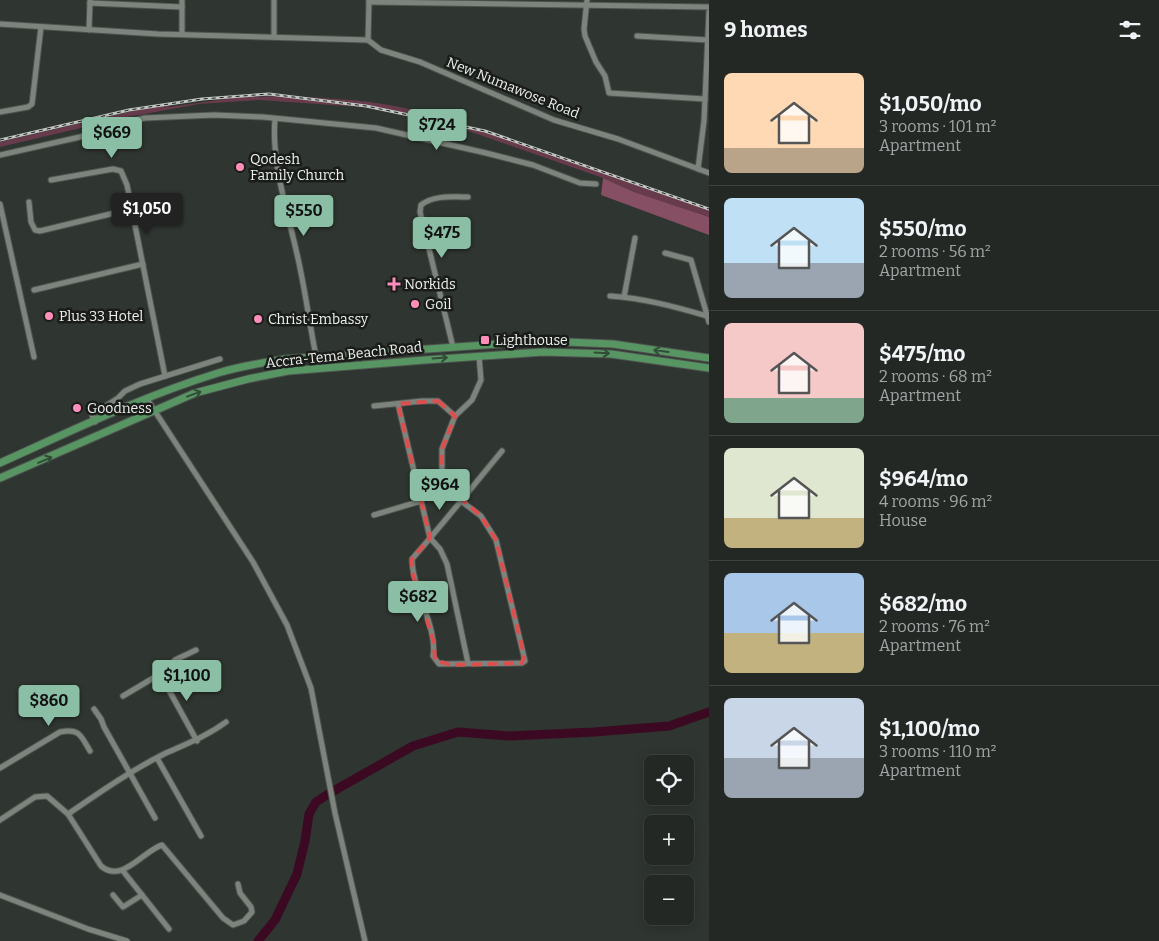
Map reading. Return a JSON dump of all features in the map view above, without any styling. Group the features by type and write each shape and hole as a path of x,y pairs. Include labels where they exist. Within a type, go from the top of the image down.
{"main road":[{"name":"Accra-Tema Beach Road","path":"0,463 146,399 219,372 251,364 316,356 543,341 613,344 709,358"},
{"name":"Accra-Tema Beach Road","path":"0,478 195,393 256,377 317,368 543,352 611,354 709,368"},
{"path":"316,356 317,368"}],"street":[{"path":"182,0 182,34"},
{"path":"274,0 274,37"},
{"path":"89,30 90,1 182,7"},
{"path":"0,24 89,30 368,40 369,1 587,3 709,7"},
{"path":"587,3 585,36 596,62 605,76 609,93 705,99"},
{"path":"698,169 708,69 709,12"},
{"path":"0,112 32,104 41,27"},
{"path":"637,36 708,40"},
{"name":"New Numawose Road","path":"368,40 381,50 420,62 559,122 618,139 709,173"},
{"path":"0,155 80,137 106,127 146,118 214,115 376,128 533,165 580,183 596,184"},
{"path":"275,119 274,130 280,173 307,300 316,356"},
{"path":"51,180 113,169 121,170 127,185 165,376"},
{"path":"453,347 420,212 421,205 426,200 468,197"},
{"path":"29,202 32,226 35,230 40,231 131,210"},
{"path":"0,204 34,357"},
{"path":"624,297 635,238"},
{"path":"666,253 691,260 708,319"},
{"path":"34,290 143,264"},
{"path":"610,296 679,308 708,319"},
{"path":"479,356 481,380 478,390 472,400 455,416 442,449 441,460 450,489 461,501 481,516 496,540 525,659 522,663 439,664 433,656 434,643 412,572 412,559 461,501 502,451"},
{"path":"95,422 92,415 118,398 125,391 220,359"},
{"path":"146,399 253,562 287,625 310,688 333,805 365,941"},
{"path":"374,406 438,401 455,416"},
{"path":"398,404 430,538 444,555 468,663"},
{"path":"374,515 421,501"},
{"path":"124,696 160,674 175,660 196,650"},
{"path":"160,674 197,740"},
{"path":"94,709 155,818"},
{"path":"68,814 106,787 157,758 197,740 226,722"},
{"path":"0,768 60,732 68,730 79,733 90,751"},
{"path":"157,758 201,836"},
{"path":"0,820 29,800 42,795 47,796 68,814 101,866 110,871 124,871 162,845 224,918 233,925 244,922 252,912 252,907 240,893 238,884"},
{"path":"124,871 169,929"},
{"path":"0,894 127,941"},
{"path":"113,895 123,907 142,895"}],"highlighted area":[{"path":"438,401 455,416 442,449 442,470 450,489 481,516 496,540 524,655 522,663 451,665 435,660 434,643 412,572 412,559 430,538 398,404"}],"shaded area":[{"path":"286,96 368,102 433,115 656,189 709,209 709,217 634,192 603,178 460,128 376,108 259,100 199,104 128,117 0,147 0,142 167,103 169,107 239,97"},
{"path":"603,178 634,192 709,217 709,235 601,195"}],"waterway":[{"path":"258,941 275,920 297,874 309,814 316,802 413,746 458,732 509,736 669,726 709,712"}],"railway":[{"path":"0,140 129,110 202,99 269,94 366,106 485,131 709,209"}],"place":[{"name":"Qodesh Family Church","path":"240,167"},
{"name":"Norkids","path":"394,284"},
{"name":"Goil","path":"415,304"},
{"name":"Plus 33 Hotel","path":"49,316"},
{"name":"Christ Embassy","path":"258,319"},
{"name":"Lighthouse","path":"485,340"},
{"name":"Goodness","path":"77,408"}]}
